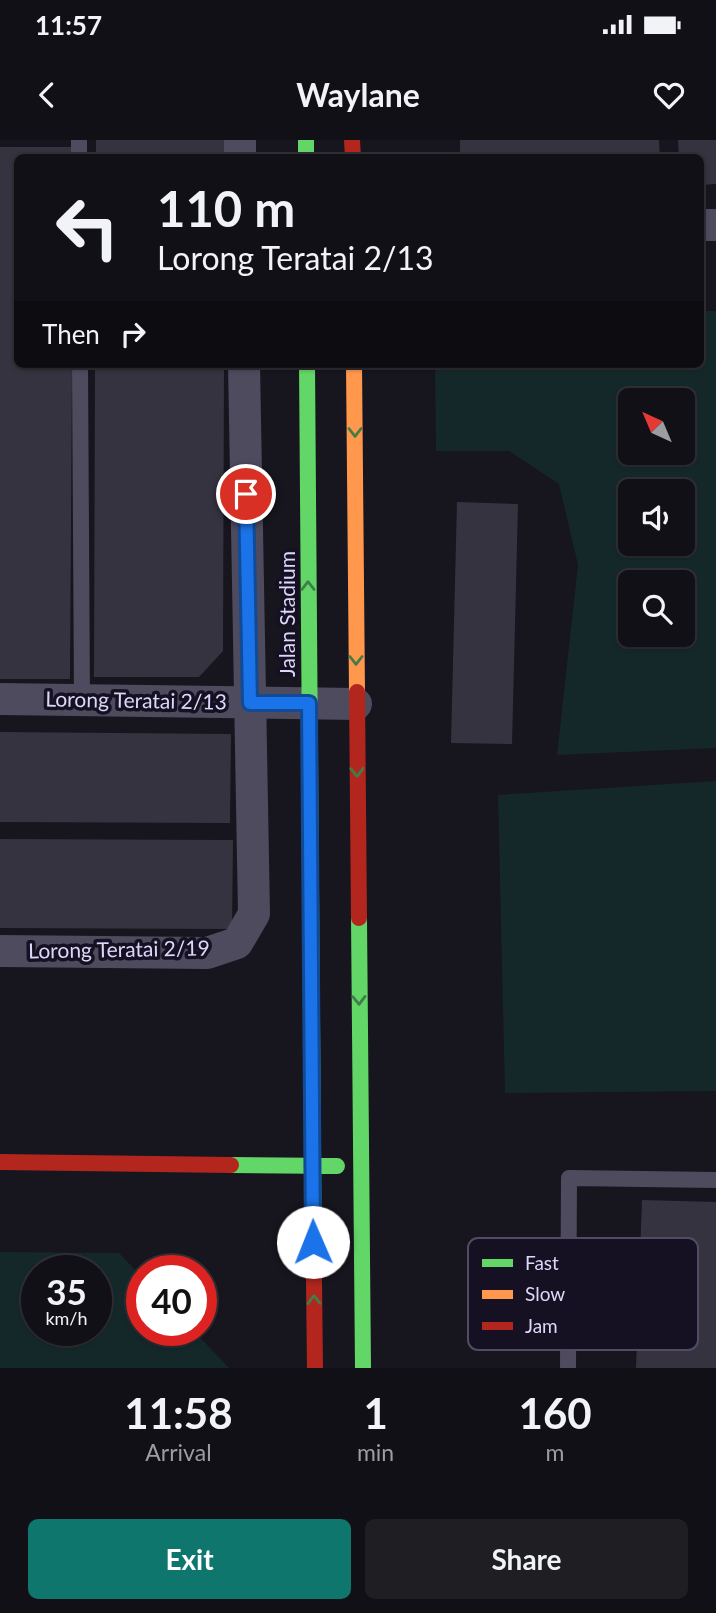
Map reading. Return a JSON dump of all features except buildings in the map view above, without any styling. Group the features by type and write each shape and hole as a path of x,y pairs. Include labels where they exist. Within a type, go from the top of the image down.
{"street":[{"path":"244,368 250,703"},
{"name":"Jalan Stadium","path":"307,368 315,1368"},
{"path":"355,368 363,1368"},
{"name":"Lorong Teratai 2/13","path":"0,699 356,704"},
{"name":"Lorong Teratai 2/19","path":"0,951 207,953 237,943 254,914 250,703"},
{"path":"0,1162 361,1166"}],"lane":[{"path":"80,368 82,701"},
{"path":"569,1238 569,1178 716,1180"},
{"path":"568,1350 568,1368"}],"green space":[{"path":"704,311 716,311 716,748 557,755 578,565 559,484 509,451 436,451 435,368 704,368"},
{"path":"716,781 716,1091 505,1093 498,795"},
{"path":"0,1252 119,1253 126,1260 126,1346 208,1346 229,1368 0,1368"}],"traffic: fast":[{"path":"306,140 306,154"},
{"path":"307,368 314,1280"},
{"path":"359,918 363,1368"},
{"path":"231,1165 337,1166"}],"traffic: slow":[{"path":"354,368 357,692"}],"traffic: jam":[{"path":"352,140 353,154"},
{"path":"357,692 359,918"},
{"path":"0,1162 231,1165"},
{"path":"314,1280 315,1368"}],"route":[{"path":"246,494 250,703 309,703 313,1242"}]}
